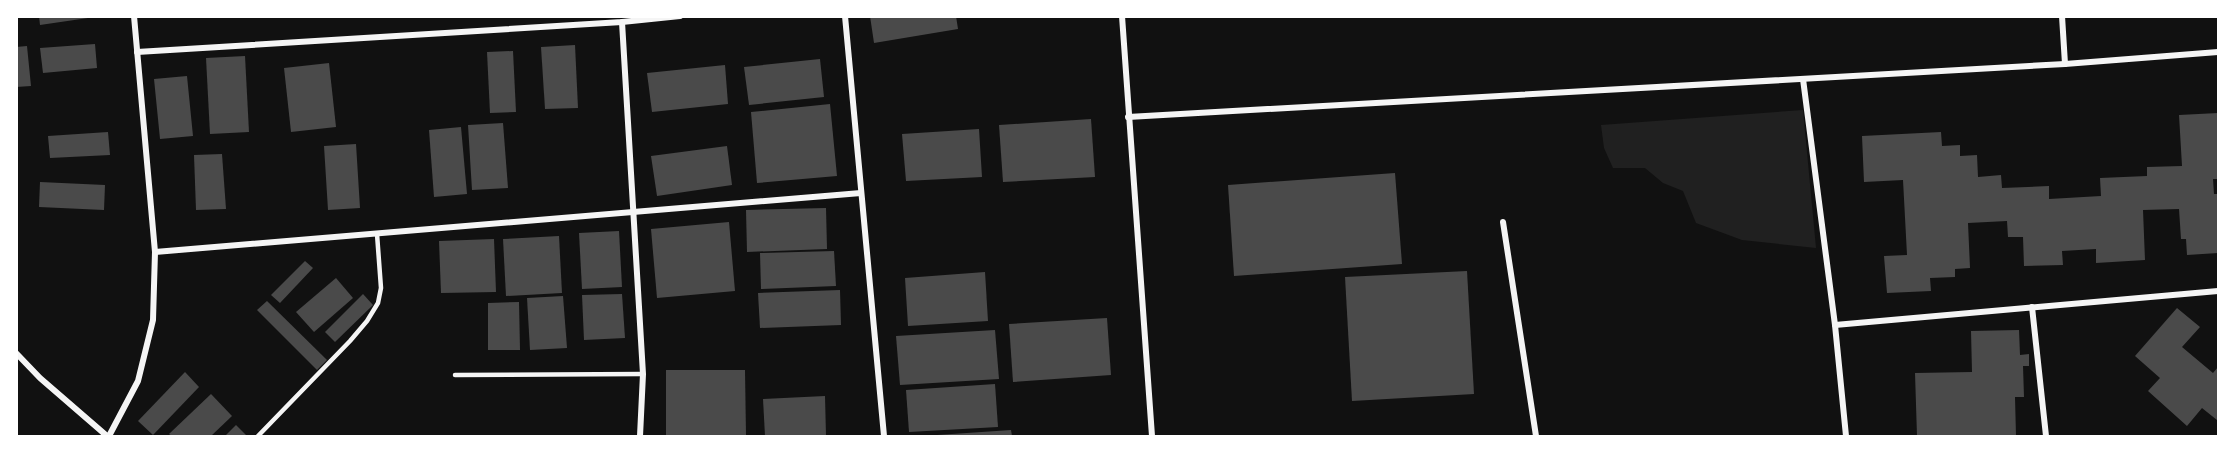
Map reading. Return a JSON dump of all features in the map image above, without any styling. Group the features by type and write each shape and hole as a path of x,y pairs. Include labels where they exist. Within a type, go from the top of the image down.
{"street":[{"path":"16,353 40,378 108,436 138,381 153,320 156,252 134,16"},
{"path":"137,52 622,22 680,16"},
{"path":"845,16 884,436"},
{"path":"1122,16 1152,436"},
{"path":"2062,16 2065,64"},
{"path":"622,22 643,374 640,436"},
{"path":"1128,117 2065,64 2218,52"},
{"path":"1803,79 1835,325 1846,436"},
{"path":"156,252 861,193"},
{"path":"1503,222 1536,436"},
{"path":"1835,325 2218,291"},
{"path":"2032,307 2046,436"}],"lane":[{"path":"258,436 350,341 367,321 378,303 381,288 377,234"},
{"path":"456,375 643,374"}],"shaded area":[{"path":"1803,110 1816,248 1742,240 1696,223 1683,191 1663,183 1645,168 1613,168 1604,148 1601,125"}],"building":[{"path":"39,16 88,16 88,18 40,25"},
{"path":"870,16 956,16 958,29 874,43"},
{"path":"95,44 97,68 43,73 40,48"},
{"path":"575,45 578,108 545,109 541,47"},
{"path":"27,46 31,86 16,87 16,47"},
{"path":"513,51 516,112 490,113 487,52"},
{"path":"245,56 249,132 210,134 206,58"},
{"path":"820,59 824,97 749,105 744,67"},
{"path":"329,63 336,127 291,132 284,68"},
{"path":"725,65 728,104 652,112 647,73"},
{"path":"187,76 193,136 160,139 154,79"},
{"path":"830,104 837,176 757,183 751,112"},
{"path":"2218,113 2218,179 2213,179 2214,194 2218,194 2218,253 2187,255 2186,239 2181,239 2179,209 2143,210 2145,260 2096,263 2096,249 2062,251 2063,265 2024,266 2023,237 2008,237 2007,221 1968,223 1970,268 1955,269 1955,277 1930,278 1931,291 1887,293 1884,256 1907,255 1903,180 1864,182 1862,136 1941,132 1942,146 1960,145 1960,156 1977,155 1978,177 2001,175 2002,188 2049,186 2049,199 2101,196 2100,178 2147,176 2147,167 2182,166 2179,115"},
{"path":"1091,119 1095,177 1003,182 999,125"},
{"path":"503,123 508,188 472,190 468,125"},
{"path":"461,127 467,194 434,197 429,130"},
{"path":"979,129 982,177 906,181 902,134"},
{"path":"108,132 110,155 50,158 48,136"},
{"path":"356,144 360,208 328,210 324,146"},
{"path":"727,146 732,185 657,196 651,156"},
{"path":"222,154 226,209 196,210 194,155"},
{"path":"1395,173 1402,264 1234,276 1228,185"},
{"path":"40,182 105,185 104,210 39,207"},
{"path":"826,208 827,249 747,252 746,210"},
{"path":"729,222 735,291 657,298 651,229"},
{"path":"619,231 622,287 582,289 579,233"},
{"path":"559,236 562,293 506,296 503,239"},
{"path":"494,239 496,292 441,293 439,241"},
{"path":"834,251 836,286 761,289 760,253"},
{"path":"305,261 313,268 280,303 271,295"},
{"path":"1467,271 1474,394 1352,401 1345,277"},
{"path":"985,272 988,321 908,326 905,278"},
{"path":"336,278 353,298 314,332 296,312"},
{"path":"840,290 841,325 760,328 758,293"},
{"path":"363,294 373,305 335,342 325,332"},
{"path":"622,294 625,338 584,340 582,295"},
{"path":"563,296 567,348 530,350 527,298"},
{"path":"267,301 327,360 317,370 257,310"},
{"path":"519,302 520,350 488,350 488,303"},
{"path":"2177,308 2200,327 2182,347 2213,373 2218,367 2217,420 2202,408 2187,426 2148,391 2160,378 2135,356"},
{"path":"1107,318 1111,375 1013,382 1009,324"},
{"path":"995,330 999,379 900,385 896,336"},
{"path":"2019,330 2020,355 2029,354 2029,366 2023,366 2024,397 2015,397 2016,436 1917,436 1915,373 1972,372 1971,331"},
{"path":"666,370 745,370 746,436 666,436"},
{"path":"185,372 199,387 153,435 138,421"},
{"path":"995,384 998,427 909,432 906,390"},
{"path":"211,394 232,416 211,436 172,436 169,434"},
{"path":"825,396 826,436 765,436 763,399"},
{"path":"236,425 247,436 225,436"},
{"path":"1011,430 1012,436 937,436 937,435"}]}
